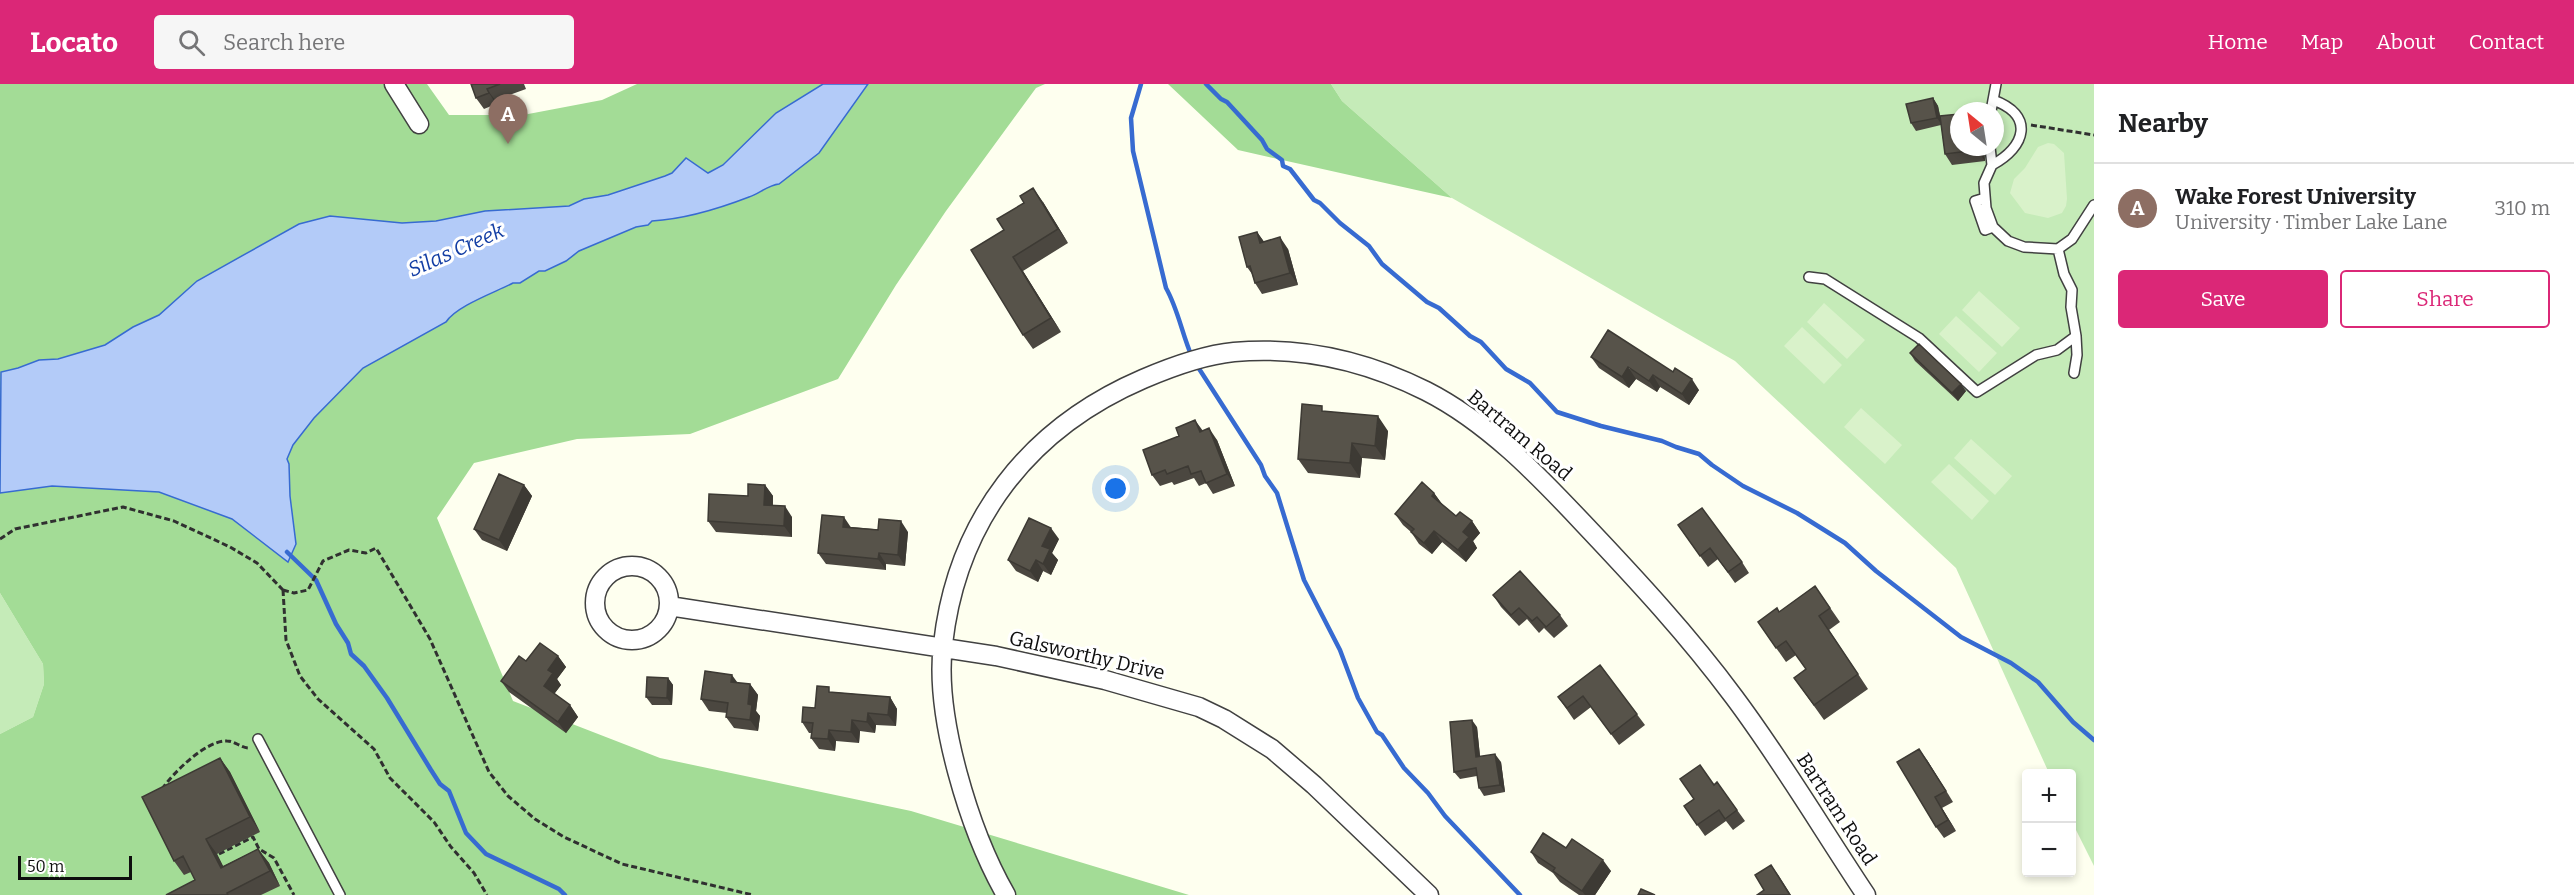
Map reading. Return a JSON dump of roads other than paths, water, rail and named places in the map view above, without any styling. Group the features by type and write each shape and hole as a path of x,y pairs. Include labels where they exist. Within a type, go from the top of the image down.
{"street":[{"path":"394,84 419,124"},
{"name":"Bartram Road","path":"1006,895 976,832 954,756 945,703 942,648 950,602 973,534 987,508 1027,457 1073,417 1103,398 1165,370 1231,352 1273,351 1315,354 1349,361 1416,387 1458,409 1517,457 1563,501 1641,584 1733,695 1866,895"},
{"path":"633,566 650,570 663,582 667,589 669,606 661,627 652,635 631,641 620,639 602,625 594,604 596,592 609,574 633,566"},
{"name":"Galsworthy Drive","path":"669,606 996,656 1160,694 1224,718 1272,749 1314,785 1429,895"}],"lane":[{"path":"1992,165 2006,158 2014,150 2020,138 2020,124 2011,108 1993,100 1996,84"},
{"path":"1991,156 1992,165 1984,183 1985,198 1993,227 2008,241 2024,247 2058,249 2072,238 2094,205"},
{"path":"2058,249 2064,274 2072,290 2071,306 2078,355 2074,373"},
{"path":"1809,277 1825,279 1919,338 1977,393 2036,355 2057,350 2076,336"},
{"path":"260,742 340,895"}],"water":[{"name":"Silas Creek","path":"823,84 868,84 819,153 779,184 753,196 689,216 652,221 648,225 636,227 579,251 566,261 545,271 539,271 520,283 513,283 467,305 446,322 363,368 314,418 293,445 287,459 296,544 288,562 232,519 159,492 52,486 0,493 1,372 39,360 58,359 105,345 133,327 159,315 197,281 299,224 330,216 402,223 436,221 485,211 569,206 584,199 608,195 665,176 672,173 686,158 708,173 723,165 776,113"}],"waterway":[{"path":"1141,84 1131,118 1133,151 1166,288 1174,304 1192,357"},
{"path":"1206,84 1227,102 1262,140 1267,149 1282,160 1283,166 1290,169 1314,200 1369,246 1382,264 1427,302 1439,308 1470,336 1481,342 1506,369 1530,383 1557,412 1662,441 1699,454 1743,486 1797,513 1845,543 1876,571 1961,637 2011,663 2038,682 2073,722 2094,740"},
{"path":"1196,364 1277,493 1304,580 1340,650 1358,698 1377,732 1382,735 1404,768 1428,793 1445,816 1520,895"},
{"path":"287,552 316,580 336,624 348,643 351,654 364,666 387,698 440,784 449,791 466,833 486,854 559,889 565,895"}],"place":[{"name":"Wake Forest University","path":"508,144"}]}
